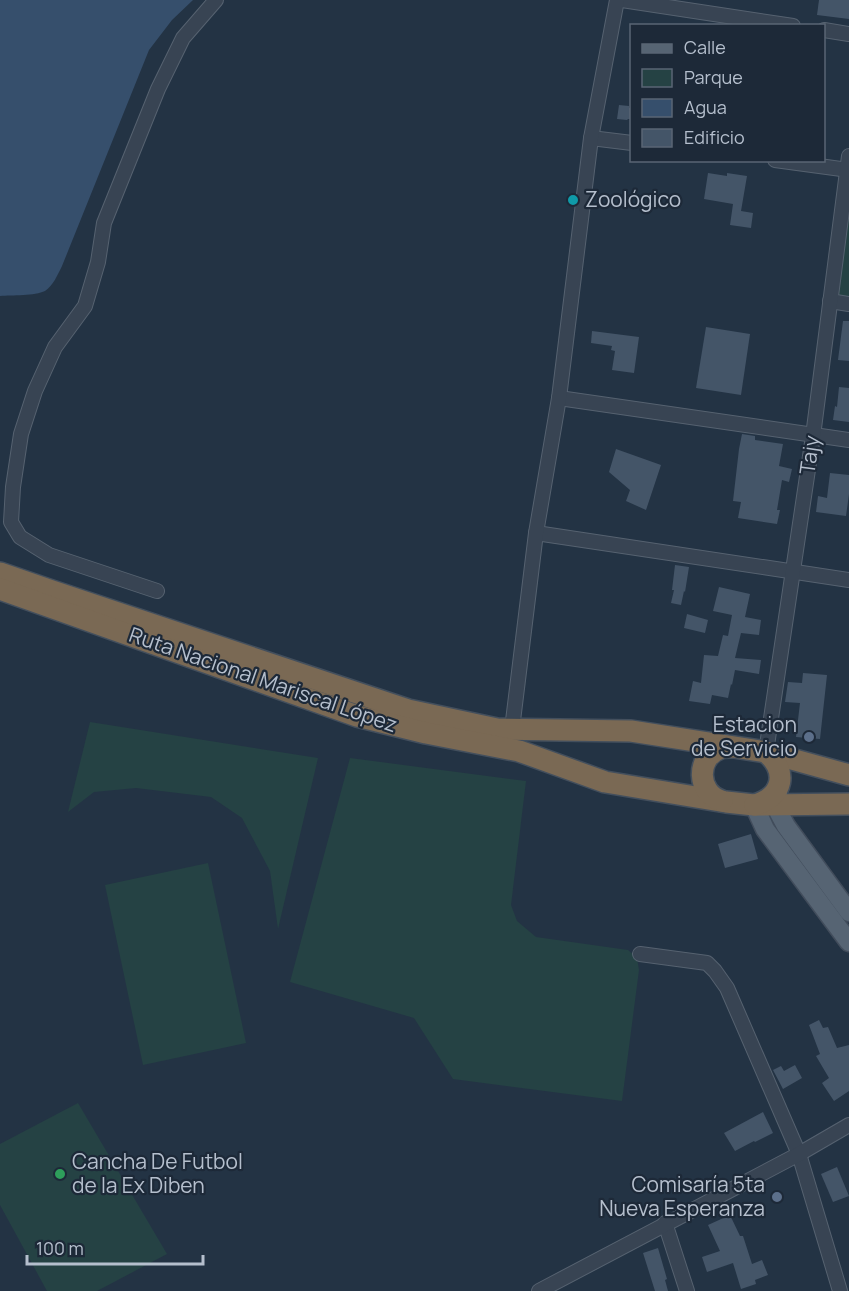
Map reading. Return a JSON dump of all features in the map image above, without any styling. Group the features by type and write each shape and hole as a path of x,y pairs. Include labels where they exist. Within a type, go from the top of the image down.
{"highway":[{"name":"Ruta Nacional Mariscal López","path":"0,573 408,710 497,729 631,732 766,752 849,775"},
{"name":"Ruta Nacional Mariscal López","path":"0,589 357,716 426,733 519,751 605,782 754,805"},
{"path":"726,802 716,799 708,792 703,783 702,772 711,754 720,748 730,747"},
{"path":"766,752 775,760 780,771 778,796"},
{"path":"754,805 766,802 775,794 849,804"}],"main road":[{"path":"778,796 779,813 786,826 849,912"},
{"path":"754,805 765,829 849,942"}],"street":[{"path":"157,591 49,555 20,537 11,522 13,488 21,435 35,391 55,347 85,306 98,262 104,223 158,89 183,38 216,0"},
{"path":"512,729 536,533 559,398 591,138 617,0"},
{"path":"622,0 781,24"},
{"path":"825,30 849,34"},
{"path":"591,138 630,143"},
{"path":"804,162 848,165"},
{"name":"Tajy","path":"766,752 813,436 848,165"},
{"path":"830,301 849,304"},
{"path":"559,398 849,440"},
{"path":"536,533 849,580"},
{"path":"792,759 849,764"},
{"path":"640,954 707,963 716,971 727,988 799,1154 840,1291"},
{"path":"539,1291 799,1154 849,1125"},
{"path":"665,1223 687,1291"}],"green space":[{"path":"849,187 849,299 833,297"},
{"path":"90,722 318,758 278,929 270,871 242,818 211,797 136,788 94,792 68,812"},
{"path":"350,758 526,781 511,905 517,921 536,937 628,950 637,958 639,970 622,1101 453,1079 414,1018 290,982"},
{"path":"208,863 246,1043 143,1065 105,885"},
{"name":"Cancha De Futbol de la Ex Diben","path":"78,1103 167,1254 97,1291 47,1291 0,1205 0,1144"}],"water":[{"path":"0,0 193,0 172,20 149,50 62,266 48,289 30,295 0,296"}],"building":[{"path":"819,0 849,0 849,19 817,15"},
{"path":"619,105 629,106 630,119 617,119"},
{"path":"708,173 747,176 741,211 753,213 751,228 730,225 733,204 704,199"},
{"path":"843,321 849,321 849,361 838,360"},
{"path":"706,327 750,334 741,395 696,388"},
{"path":"592,331 639,337 634,373 612,370 615,351 611,350 612,346 591,343"},
{"path":"839,387 849,388 849,422 833,420"},
{"path":"742,434 755,436 755,440 783,444 779,466 792,469 789,482 782,480 777,524 738,518 741,502 733,501"},
{"path":"616,449 661,465 646,510 626,501 630,490 609,472"},
{"path":"830,473 849,475 846,516 816,512 818,496 827,498"},
{"path":"675,565 689,567 681,605 671,603"},
{"path":"719,587 750,594 745,617 761,620 759,635 741,633 735,658 761,660 759,674 735,670 728,698 712,695 710,704 689,701 693,681 701,683 704,655 718,656 723,635 728,636 732,615 713,611"},
{"path":"687,614 708,620 705,633 684,628"},
{"path":"803,673 827,675 820,739 796,737 800,703 785,702 788,682 802,683"},
{"path":"751,834 758,859 725,868 718,844"},
{"path":"819,1020 823,1028 828,1027 837,1048 849,1045 849,1091 834,1101 822,1083 829,1078 816,1056 820,1054 809,1025"},
{"path":"795,1065 802,1078 783,1089 773,1070 781,1066 784,1071"},
{"path":"763,1112 773,1133 735,1151 724,1133"},
{"path":"837,1167 849,1196 833,1202 821,1174"},
{"path":"730,1215 740,1236 743,1236 752,1264 762,1260 768,1275 755,1280 756,1284 741,1289 733,1263 707,1272 702,1257 720,1251 708,1225"},
{"path":"658,1248 668,1291 655,1291 643,1253"}],"place":[{"name":"Zoológico","path":"573,200"},
{"name":"Estacion de Servicio","path":"809,737"},
{"name":"Cancha De Futbol de la Ex Diben","path":"60,1174"},
{"name":"Comisaría 5ta Nueva Esperanza","path":"777,1197"}]}
